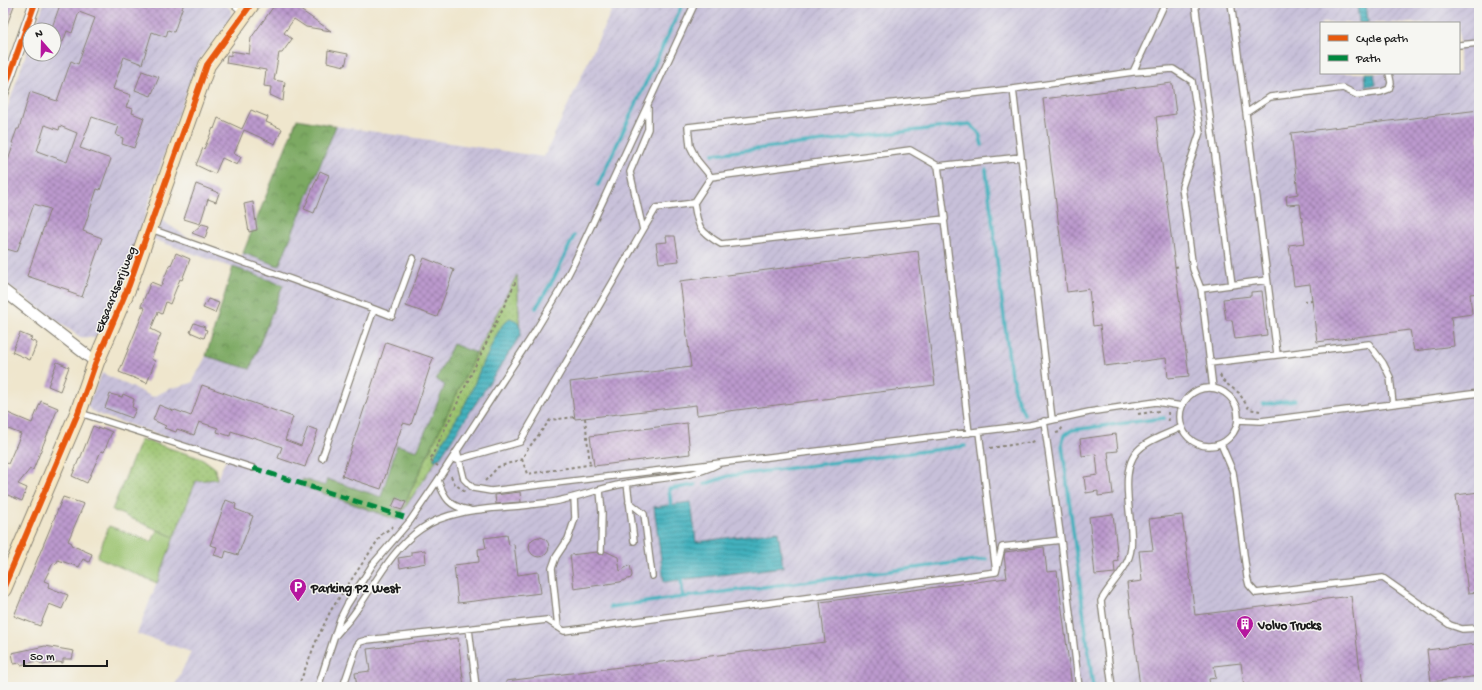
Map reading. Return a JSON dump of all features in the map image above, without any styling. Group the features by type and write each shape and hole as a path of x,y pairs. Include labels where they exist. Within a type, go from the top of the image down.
{"street":[{"path":"3,92 35,3"},
{"name":"Eksaardserijweg","path":"3,589 78,413 96,362 129,285 206,65 245,6"},
{"path":"3,290 96,362"}],"lane":[{"path":"318,687 333,638 347,605 369,570 410,521 438,480 560,290 695,3"},
{"path":"1133,72 1165,3"},
{"path":"1195,3 1232,284"},
{"path":"1231,3 1277,354"},
{"path":"1460,45 1479,43"},
{"path":"711,177 697,160 690,146 688,127 1013,89 1133,72 1173,68 1192,81 1200,132 1182,186 1193,269 1201,289 1213,388"},
{"path":"1246,112 1270,98 1343,88 1357,95 1381,92 1389,89 1391,83 1389,74"},
{"path":"1013,89 1052,420"},
{"path":"643,230 630,172 648,129 648,104"},
{"path":"944,218 721,244 705,235 698,223 694,203 711,177 910,150 938,166 1021,157"},
{"path":"938,166 969,433"},
{"path":"450,461 520,442 656,208 694,203"},
{"path":"149,228 392,316 413,258"},
{"path":"1201,289 1267,280"},
{"path":"322,458 374,309"},
{"path":"1210,363 1369,344 1383,363 1390,377 1393,404"},
{"path":"1204,388 1213,388 1222,390 1229,396 1238,411 1238,420 1232,434 1227,440 1221,444 1212,446 1202,445 1190,439 1182,427 1180,420 1182,406 1194,391 1204,388"},
{"path":"1238,420 1261,421 1479,393"},
{"path":"457,451 464,479 474,488 491,491 979,432 1030,425 1089,412 1156,402 1182,406"},
{"path":"78,413 253,468"},
{"path":"1044,421 1079,687"},
{"path":"1112,687 1101,601 1126,564 1131,549 1132,538 1127,485 1130,466 1135,454 1142,446 1182,427"},
{"path":"979,432 996,572"},
{"path":"1221,444 1233,472 1247,577 1249,585 1256,593 1383,578 1450,625 1462,629 1479,628"},
{"path":"333,638 350,619 398,550 422,527 437,520 452,515 476,511 561,501 626,483 673,477 707,470 722,462"},
{"path":"438,480 446,498 455,507 476,511"},
{"path":"626,483 634,541"},
{"path":"600,490 602,513 601,551"},
{"path":"558,627 552,568 556,556 568,539 575,518 574,497"},
{"path":"629,502 644,514 652,576"},
{"path":"996,572 1002,547 1060,540"},
{"path":"343,687 357,646 360,642 367,640 546,620 564,631 996,572"},
{"path":"469,629 476,687"}],"path":[{"path":"1175,267 1180,266"},
{"path":"444,470 430,460 516,280"},
{"path":"1304,300 1312,300"},
{"path":"1220,374 1223,380 1238,393 1249,409 1260,411"},
{"path":"1168,410 1169,423"},
{"path":"585,418 590,465"},
{"path":"990,448 1037,440"},
{"path":"522,459 527,474 594,464"}],"shaded area":[{"path":"44,3 225,3 231,10 231,19 200,59 193,75 169,139 130,263 106,324 95,338 80,337 3,282 3,121 23,62 62,62 62,22 37,22"},
{"name":"Volvo Trucks","path":"615,3 1479,3 1479,687 174,687 191,652 137,634 196,481 217,479 227,457 103,416 92,411 87,406 102,373 153,397 169,389 192,383 206,356 250,369 283,286 153,239 160,219 190,239 240,258 243,253 278,266 336,126 544,157","holes":["516,276 397,520 303,479 325,486 327,479 381,497 397,446 417,451 445,384 436,380 453,344 476,353"]}],"green space":[{"path":"297,119 336,126 279,266 243,253"},
{"path":"233,267 283,285 250,369 206,356"},
{"path":"517,275 520,332 397,520 476,353"},
{"path":"453,344 476,353 397,520 300,485 303,479 325,486 327,479 381,497 397,445 417,451 445,385 436,380"},
{"path":"141,439 203,459 215,468 217,479 196,481 174,537 112,510"},
{"path":"109,526 152,542 157,530 174,537 157,583 97,557"}],"water":[{"path":"1357,3 1366,3 1368,22 1359,22"},
{"path":"1365,74 1374,74 1376,85 1366,86"},
{"path":"510,318 517,321 520,326 520,336 439,459 434,460 434,456 471,392 483,362 496,336 502,325"},
{"path":"691,502 696,542 778,531 783,567 664,582 654,507"}],"building":[{"path":"3,3 15,3 4,33 3,33"},
{"path":"56,3 184,3 174,32 168,30 166,37 152,32 142,64 124,57 113,89 131,95 126,107 133,109 132,113 144,118 134,148 122,144 123,138 116,135 119,126 92,117 80,148 111,159 100,190 97,189 83,231 102,238 82,297 68,292 69,290 27,276 50,209 34,204 17,252 3,248 3,175 14,143 12,143 17,129 19,129 30,92 57,101 71,61 78,64 95,18 79,12 72,33 67,31 62,42 62,22 54,22 60,5","holes":["45,125 59,130 60,126 77,133 67,162 37,151"]},
{"path":"276,3 303,3 299,9 331,31 306,27 294,19 284,33 292,39 282,53 279,53 274,80 285,82 283,101 270,95 271,87 264,86 266,70 226,63 227,55 231,56 231,51 249,54 251,38"},
{"path":"328,50 348,54 345,66 327,62"},
{"path":"142,71 159,77 151,96 135,90"},
{"path":"1172,83 1176,114 1156,117 1189,376 1168,378 1166,358 1105,366 1100,325 1093,326 1089,289 1067,292 1043,99"},
{"path":"251,110 268,117 266,122 282,129 275,144 244,130 234,154 241,157 237,165 222,158 215,174 196,165 218,118 242,129"},
{"path":"1479,110 1479,293 1470,294 1472,314 1451,317 1454,346 1414,351 1410,330 1317,342 1310,284 1294,286 1289,245 1305,243 1300,204 1287,205 1286,196 1298,194 1291,133"},
{"path":"320,171 329,175 314,213 304,209"},
{"path":"196,184 219,193 216,202 208,199 200,224 184,219"},
{"path":"253,202 257,230 249,232 244,204"},
{"path":"202,224 209,226 205,238 192,233"},
{"path":"666,236 675,236 679,261 659,263 656,243 667,242"},
{"path":"918,251 935,385 697,415 696,405 575,419 570,382 691,367 680,281"},
{"path":"176,253 190,259 182,280 180,279 170,304 166,302 162,314 158,312 151,329 161,334 151,359 155,361 147,383 119,372 145,308 141,306 151,282 161,286"},
{"path":"424,258 454,270 437,317 406,306"},
{"path":"1262,291 1267,335 1235,339 1232,320 1226,320 1223,299 1251,296 1251,292"},
{"path":"208,299 219,303 215,313 203,308"},
{"path":"194,323 205,327 204,329 207,330 204,338 190,332"},
{"path":"20,333 32,338 30,340 37,343 30,360 12,352"},
{"path":"386,342 433,358 411,425 403,423 381,489 342,476"},
{"path":"57,362 69,367 60,391 48,386"},
{"path":"202,385 293,417 285,440 301,446 308,427 318,430 305,467 278,458 282,447 253,437 252,438 231,431 230,436 217,432 218,428 199,422 194,435 177,429 176,432 164,428 166,426 153,420 159,405 191,416"},
{"path":"110,394 122,397 123,394 134,399 132,407 136,409 132,418 105,408"},
{"path":"41,401 58,408 33,470 30,469 18,484 27,488 22,501 3,493 3,459 8,464 21,434 3,427 3,411 32,423"},
{"path":"687,423 690,454 594,466 590,436"},
{"path":"93,426 112,432 104,452 101,451 87,483 72,476"},
{"path":"1116,434 1118,451 1108,452 1113,494 1098,496 1098,491 1086,493 1084,477 1098,475 1096,454 1082,456 1080,439"},
{"path":"520,492 521,502 496,504 495,495"},
{"path":"1479,492 1479,592 1468,593 1456,495"},
{"path":"63,497 84,504 68,541 72,543 71,545 92,554 89,562 83,559 79,567 58,560 56,564 53,563 44,581 49,583 48,587 68,595 62,609 49,604 40,626 14,616"},
{"path":"396,498 406,502 402,510 392,507"},
{"path":"226,500 236,504 235,509 253,516 238,555 226,551 224,558 214,555 217,547 210,545"},
{"path":"1113,514 1118,561 1114,562 1115,573 1095,575 1089,517"},
{"name":"Volvo Trucks","path":"1182,515 1195,615 1351,596 1362,687 1244,687 1241,663 1214,666 1216,678 1209,679 1210,686 1206,687 1140,687 1127,583 1142,581 1139,551 1153,550 1149,519"},
{"path":"507,535 509,545 514,544 518,575 538,572 541,593 458,603 454,565 479,562 478,549 486,548 484,538"},
{"path":"539,537 546,540 549,547 546,554 539,557 532,554 529,547 532,540"},
{"path":"1044,547 1047,572 1057,571 1072,687 506,687 506,681 825,642 820,602 1007,578 1004,556 1005,552"},
{"path":"425,550 426,563 400,568 398,558 411,556 411,552"},
{"path":"605,551 618,557 620,571 630,565 632,575 631,578 620,582 574,589 570,555 597,552 601,555"},
{"path":"458,638 464,687 357,687 355,673 370,671 367,649"},
{"path":"1476,644 1477,652 1479,652 1479,676 1431,682 1427,650"},
{"path":"45,646 74,651 72,659 63,659 63,663 58,662 43,665 37,661 21,665 20,663 14,664 12,653"}],"waterway":[{"path":"598,185 683,3"},
{"path":"713,154 970,124 979,133 982,145"},
{"path":"986,170 1011,375 1014,380 1014,391 1024,414"},
{"path":"536,308 554,278 574,236"},
{"path":"1263,404 1295,400"},
{"path":"1093,687 1062,444 1064,435 1072,430 1164,418"},
{"path":"705,484 728,476 965,446"},
{"path":"671,505 669,489 695,485"},
{"path":"681,579 683,597 986,559"},
{"path":"610,607 683,597"}],"marked path":[{"path":"253,468 404,517"}],"cycle path":[{"path":"3,93 35,3"},
{"path":"3,589 78,413 96,362 129,285 207,65 252,3"}],"place":[{"name":"Parking P2 West","path":"298,602"},
{"name":"Volvo Trucks","path":"1245,639"}]}
